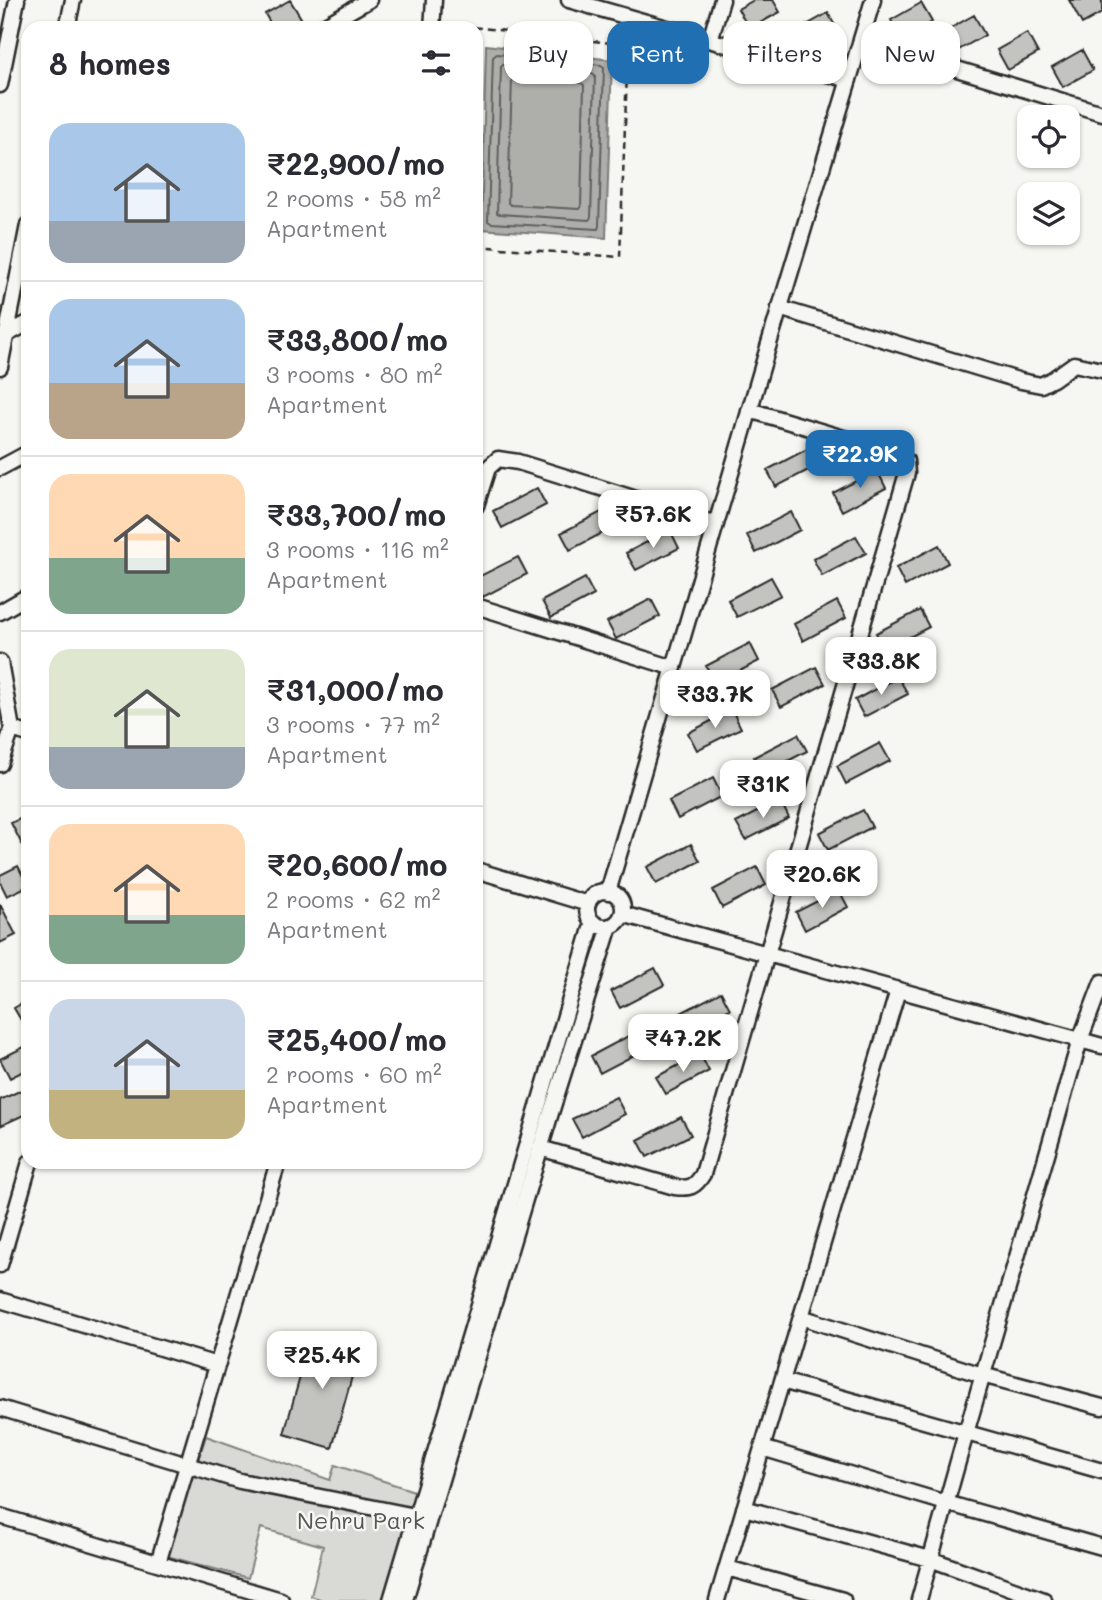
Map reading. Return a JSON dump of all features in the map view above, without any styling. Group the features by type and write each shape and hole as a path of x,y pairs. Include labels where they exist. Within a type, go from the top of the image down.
{"street":[{"path":"0,85 17,0"},
{"path":"68,21 73,0"},
{"path":"332,21 369,0"},
{"path":"432,21 434,0"},
{"path":"572,0 849,80"},
{"path":"710,40 723,0"},
{"path":"867,21 873,0"},
{"path":"608,892 779,308 861,40"},
{"path":"960,70 1102,113"},
{"path":"0,367 21,260"},
{"path":"779,308 1041,385 1074,364 1102,370"},
{"path":"6,335 21,327"},
{"path":"540,1149 675,1188 687,1189 698,1184 907,473 906,461 891,452 749,411"},
{"path":"0,468 21,457"},
{"path":"483,484 488,468 498,459 518,462 716,524"},
{"path":"0,612 21,600"},
{"path":"483,608 674,668"},
{"path":"0,662 12,729 0,764"},
{"path":"12,729 21,732"},
{"path":"483,872 588,904"},
{"path":"599,892 608,892 618,897 622,914 615,924 605,928 595,925 589,917 587,907 590,898 599,892"},
{"path":"622,914 1102,1046"},
{"path":"405,1600 422,1517 593,922"},
{"path":"391,1600 422,1517 610,926"},
{"path":"919,1600 1080,1040 1102,982"},
{"path":"717,1600 898,990"},
{"path":"0,1265 28,1169"},
{"path":"158,1563 276,1169"},
{"path":"0,1208 15,1213"},
{"path":"0,1300 217,1365"},
{"path":"801,1317 982,1375 1102,1407"},
{"path":"782,1381 1102,1471"},
{"path":"0,1408 240,1481 422,1517"},
{"path":"762,1448 1102,1547"},
{"path":"744,1508 930,1559 1044,1600"},
{"path":"0,1516 281,1600"},
{"path":"727,1568 843,1600"}],"path":[{"path":"483,28 628,45 620,257 483,247"}],"green space":[{"name":"Nehru Park","path":"206,1436 330,1480 335,1465 417,1492 386,1600 323,1600 311,1596 323,1546 261,1528 248,1578 167,1556"}],"water":[{"path":"486,45 504,47 504,84 593,84 593,58 607,59 607,84 611,84 606,238 483,229"}],"building":[{"path":"290,0 301,18 296,21 269,21 265,14"},
{"path":"754,0 773,0 780,12 764,21 745,21 738,9"},
{"path":"1069,0 1102,0 1102,13 1082,24"},
{"path":"921,3 931,21 892,21"},
{"path":"828,13 832,21 814,21"},
{"path":"974,15 985,35 960,49 960,23"},
{"path":"1027,33 1038,53 1008,70 997,50"},
{"path":"1082,50 1093,70 1063,87 1052,67"},
{"path":"811,447 820,464 776,487 767,470"},
{"path":"877,470 886,488 842,511 833,493"},
{"path":"537,488 546,505 502,528 493,511"},
{"path":"605,510 614,527 570,550 561,533"},
{"path":"791,512 800,530 756,553 747,535"},
{"path":"670,530 679,548 636,570 626,553"},
{"path":"856,536 866,553 822,576 813,559"},
{"path":"939,545 948,563 905,586 896,568"},
{"path":"518,557 527,574 483,597 483,574"},
{"path":"771,577 781,595 737,617 728,600"},
{"path":"585,578 594,595 551,618 542,601"},
{"path":"651,599 660,616 616,639 607,622"},
{"path":"837,601 846,618 803,641 794,624"},
{"path":"920,610 929,627 885,650 876,633"},
{"path":"750,643 759,661 715,684 706,666"},
{"path":"816,667 825,684 781,707 772,690"},
{"path":"898,677 908,694 864,717 855,700"},
{"path":"732,710 741,728 697,750 688,733"},
{"path":"798,734 807,751 763,774 754,757"},
{"path":"880,743 890,761 846,784 837,766"},
{"path":"713,778 722,796 678,819 669,801"},
{"path":"780,800 789,818 746,840 736,823"},
{"path":"863,810 872,827 828,850 819,833"},
{"path":"21,818 21,842 11,823"},
{"path":"691,844 700,861 656,884 647,867"},
{"path":"18,866 21,872 21,889 7,896 0,882 0,875"},
{"path":"757,867 766,885 722,908 713,890"},
{"path":"839,890 848,907 805,930 796,912"},
{"path":"0,904 16,935 0,943"},
{"path":"655,968 664,985 620,1008 611,991"},
{"path":"721,992 730,1009 686,1032 677,1015"},
{"path":"21,1004 21,1020 14,1008"},
{"path":"634,1033 644,1050 600,1073 591,1056"},
{"path":"21,1048 21,1072 10,1078 0,1059"},
{"path":"700,1054 709,1071 666,1094 656,1077"},
{"path":"21,1090 21,1116 0,1126 0,1100"},
{"path":"616,1097 625,1114 582,1137 572,1119"},
{"path":"681,1117 691,1135 647,1157 638,1140"},
{"path":"312,1334 360,1348 332,1448 284,1434"}]}
